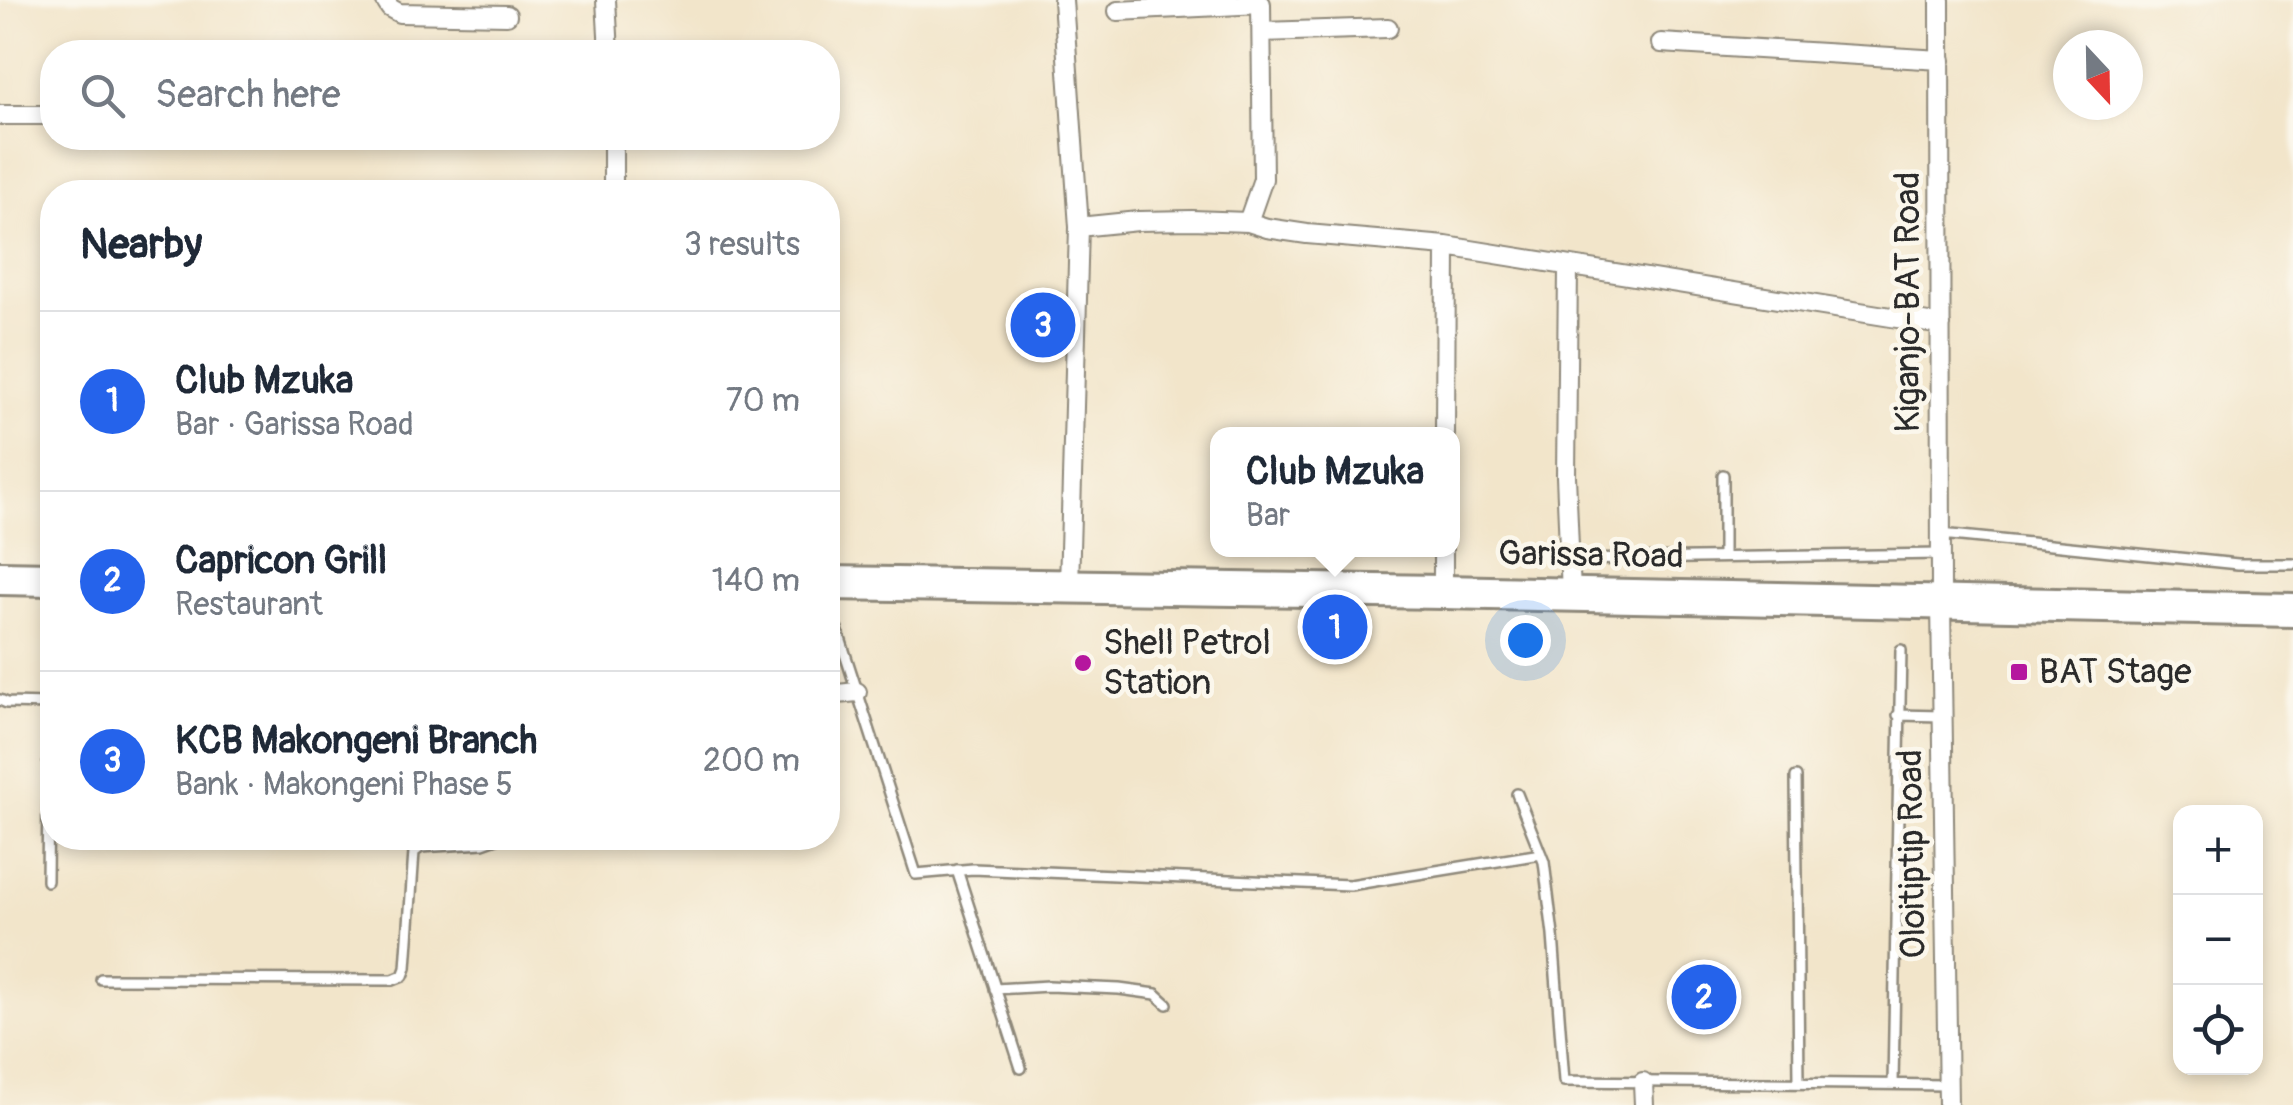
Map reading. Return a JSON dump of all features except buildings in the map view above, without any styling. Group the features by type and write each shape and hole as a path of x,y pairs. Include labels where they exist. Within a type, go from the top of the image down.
{"highway":[{"path":"0,578 40,579"},
{"name":"Garissa Road","path":"840,582 2293,610"}],"street":[{"path":"385,0 399,14 506,15"},
{"path":"606,0 608,40"},
{"path":"1063,0 1079,227 1069,586"},
{"name":"Kiganjo-BAT Road","path":"1940,0 1941,603"},
{"path":"1118,11 1261,4 1263,179 1248,222"},
{"path":"1262,32 1388,28"},
{"path":"1661,44 1941,60"},
{"path":"0,115 40,115"},
{"path":"612,180 613,150"},
{"path":"1079,227 1192,220 1248,222 1286,232 1446,246 1942,326"},
{"path":"1444,427 1446,246"},
{"path":"1568,267 1566,476 1571,594"},
{"path":"1443,592 1444,557"},
{"name":"Oloitiptip Road","path":"1941,603 1948,1105"},
{"path":"840,694 857,692"},
{"path":"1644,1082 1644,1105"}],"lane":[{"path":"1723,557 1724,475"},
{"path":"1941,534 2238,564 2293,564"},
{"path":"1570,560 1941,554"},
{"path":"840,639 916,874 972,869 1350,885 1540,854"},
{"path":"1893,1084 1901,650"},
{"path":"0,700 40,704"},
{"path":"1898,715 1942,716"},
{"path":"1796,778 1799,1083"},
{"path":"1517,794 1544,862 1554,935 1564,1081 1948,1085"},
{"path":"47,880 48,850"},
{"path":"101,979 393,980 403,976 416,850"},
{"path":"956,870 1022,1068"},
{"path":"996,990 1048,986 1119,989 1156,994 1167,1004"}],"place":[{"name":"KCB Makongeni Branch","path":"1043,325"},
{"name":"Club Mzuka","path":"1335,627"},
{"name":"Shell Petrol Station","path":"1083,663"},
{"name":"BAT Stage","path":"2019,672"},
{"name":"Capricon Grill","path":"1704,997"}]}
